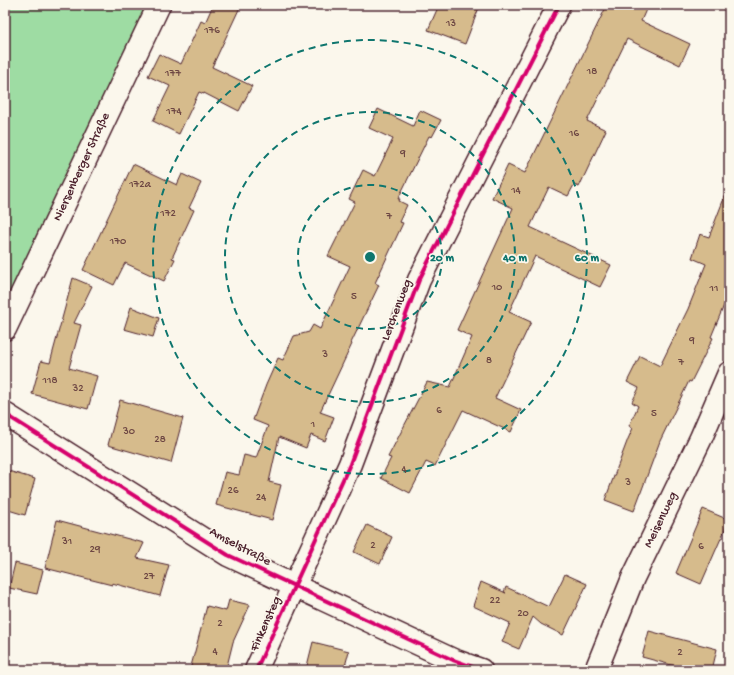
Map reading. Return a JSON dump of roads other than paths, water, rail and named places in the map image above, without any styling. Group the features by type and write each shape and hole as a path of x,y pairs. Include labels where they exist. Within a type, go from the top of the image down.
{"street":[{"name":"Niersenberger Straße","path":"5,329 160,5"},
{"name":"Lerchenweg","path":"294,587 350,464 419,280 559,5"},
{"name":"Meisenweg","path":"596,670 633,578 701,438 729,373"},
{"name":"Amselstraße","path":"5,414 228,555 452,660 481,670"},
{"name":"Finkensteg","path":"256,670 294,587"}]}
